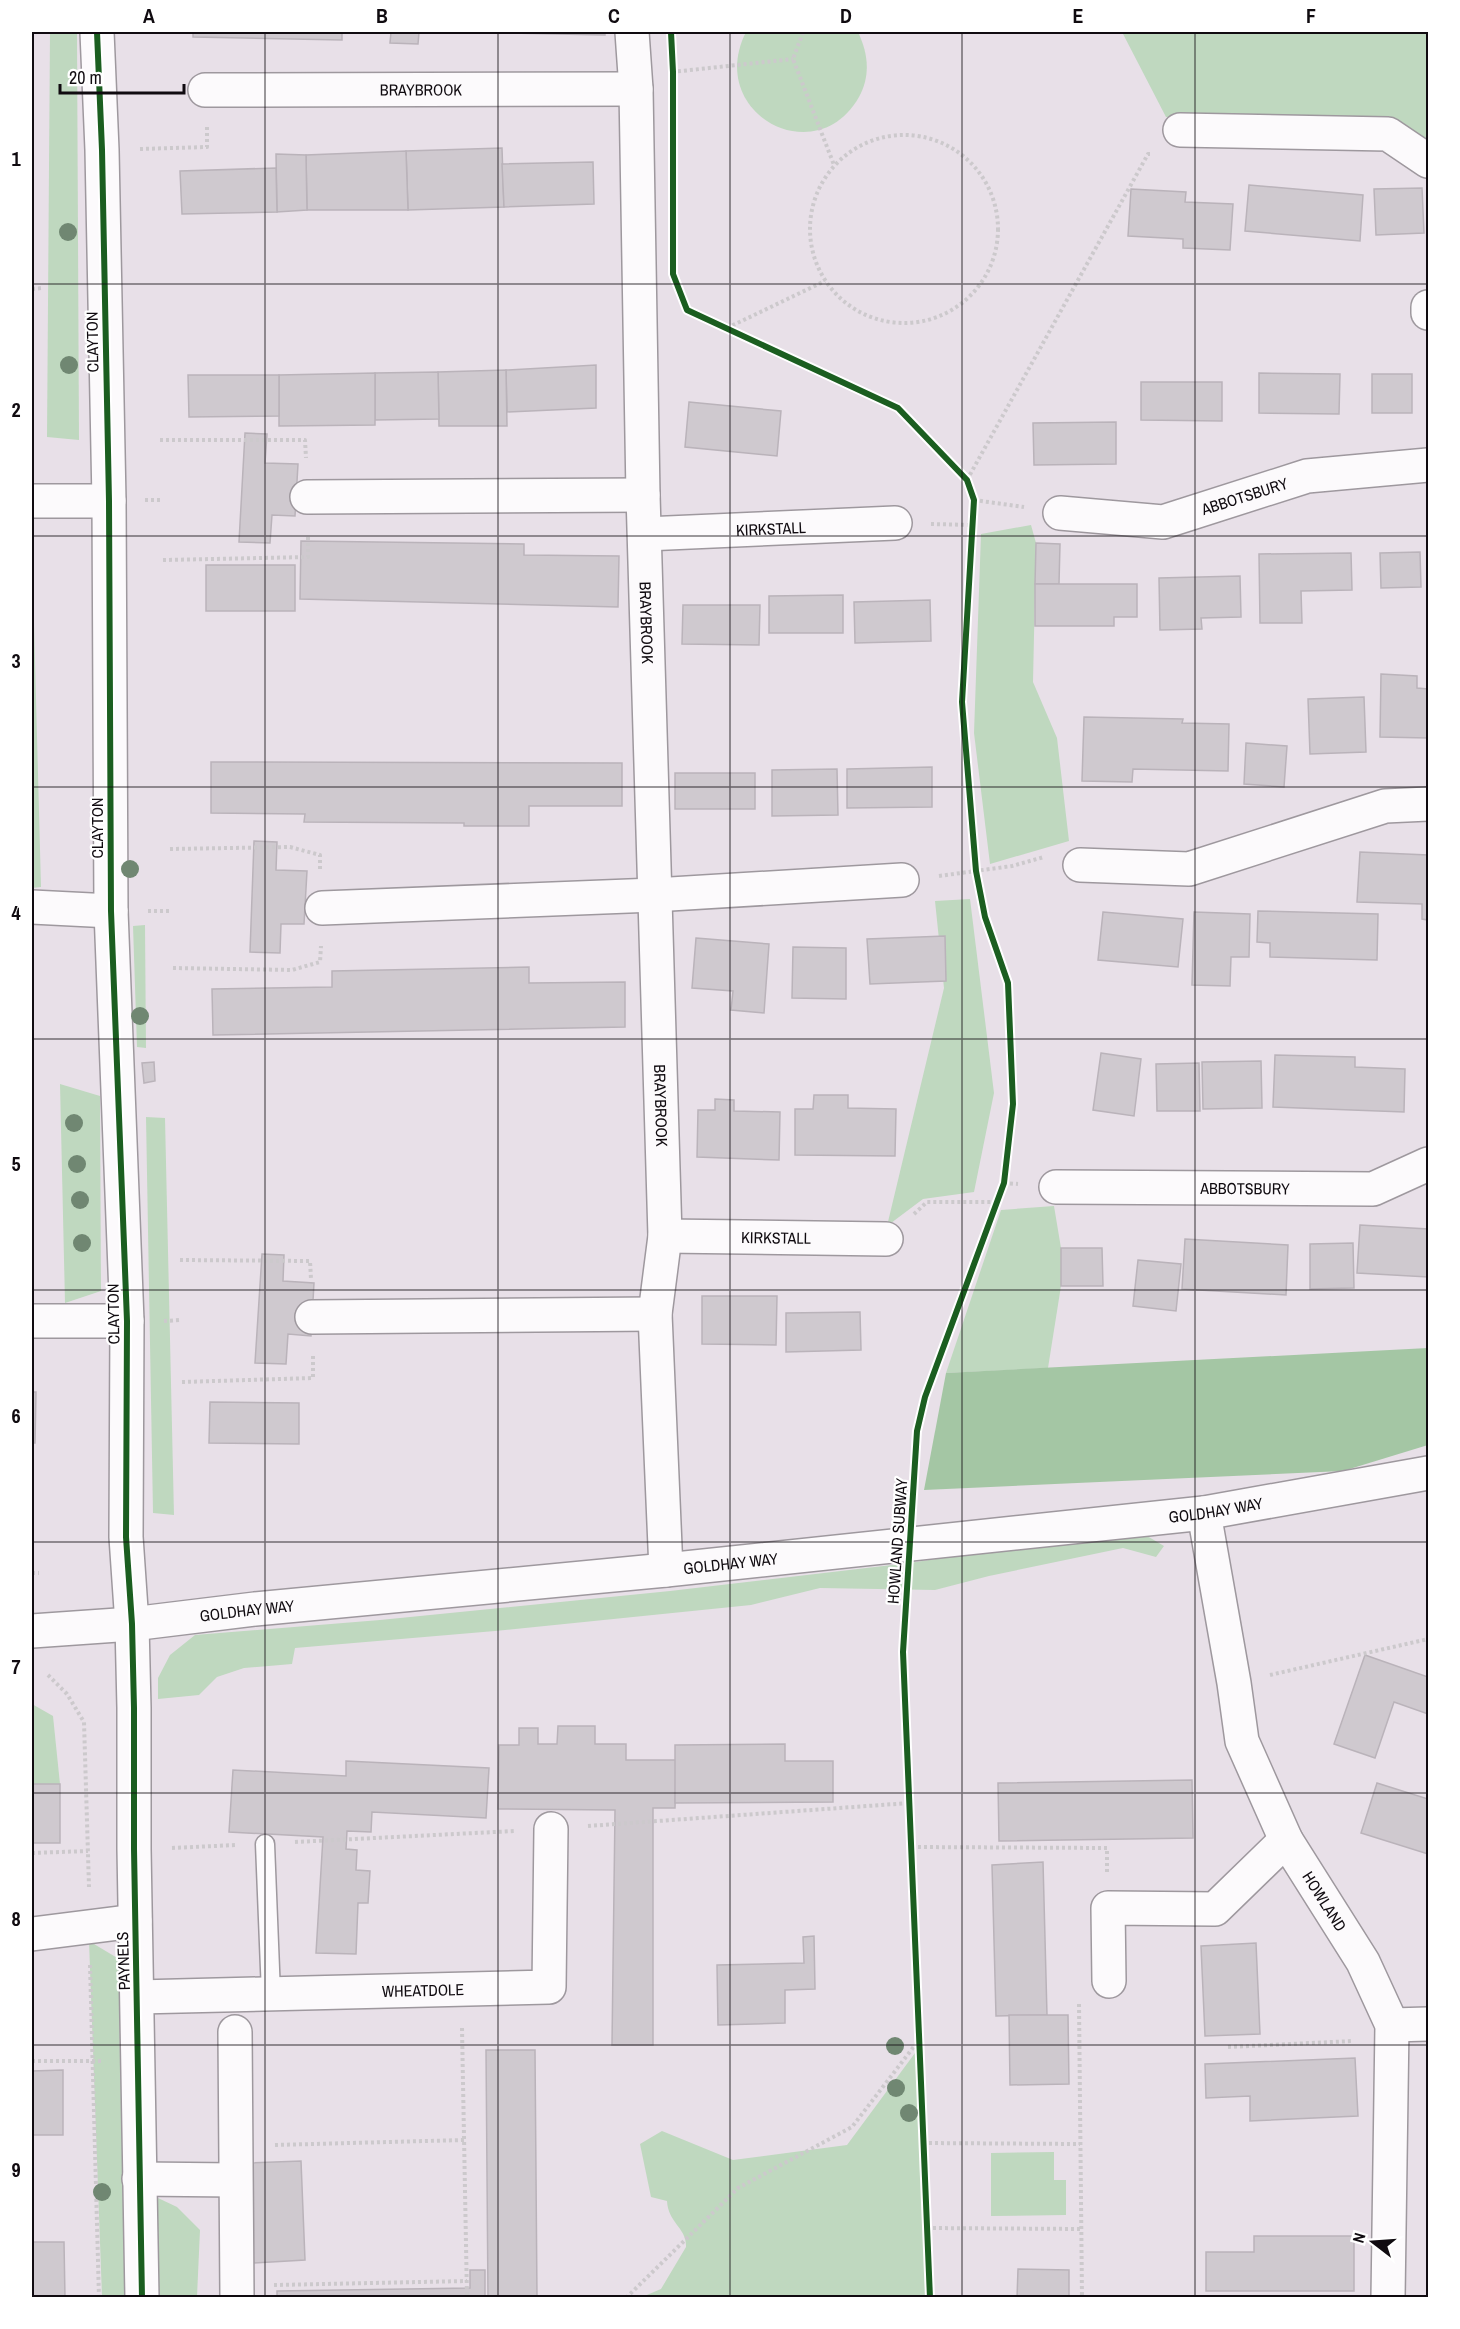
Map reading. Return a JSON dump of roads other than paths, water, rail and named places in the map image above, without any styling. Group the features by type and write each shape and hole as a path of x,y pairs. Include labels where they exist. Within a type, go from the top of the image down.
{"street":[{"name":"CLAYTON","path":"97,32 102,150 109,501 111,912 127,1321 126,1537 132,1624"},
{"name":"BRAYBROOK","path":"632,32 636,89 643,495 666,1236 655,1314 666,1570"},
{"name":"BRAYBROOK","path":"205,90 636,89"},
{"path":"1180,130 1388,134 1428,161"},
{"path":"1428,308 1428,313"},
{"name":"ABBOTSBURY","path":"1060,513 1163,522 1307,476 1428,465"},
{"path":"307,497 643,495"},
{"path":"32,501 109,501"},
{"name":"KIRKSTALL","path":"645,534 895,524"},
{"path":"1080,865 1189,868 1385,806 1428,804"},
{"path":"322,908 654,895 902,880"},
{"path":"32,907 111,912"},
{"name":"ABBOTSBURY","path":"1056,1187 1373,1189 1428,1164"},
{"name":"KIRKSTALL","path":"666,1236 886,1239"},
{"path":"312,1317 655,1314"},
{"name":"CLAYTON","path":"32,1321 127,1321"},
{"name":"GOLDHAY WAY","path":"32,1631 132,1624 255,1609 666,1570 1204,1513 1428,1473"},
{"name":"HOWLAND","path":"1204,1513 1242,1741 1286,1840 1363,1962 1392,2032 1388,2298"},
{"name":"PAYNELS","path":"132,1624 142,2298"},
{"name":"WHEATDOLE","path":"138,1997 549,1987 551,1829"},
{"path":"1109,1981 1108,1908 1215,1909 1286,1840"},
{"name":"PAYNELS","path":"32,1934 135,1921"},
{"path":"1392,2032 1428,2024"},
{"path":"235,2032 237,2292"},
{"path":"139,2179 235,2180"}],"lane":[{"path":"264,1844 271,1994"}]}
